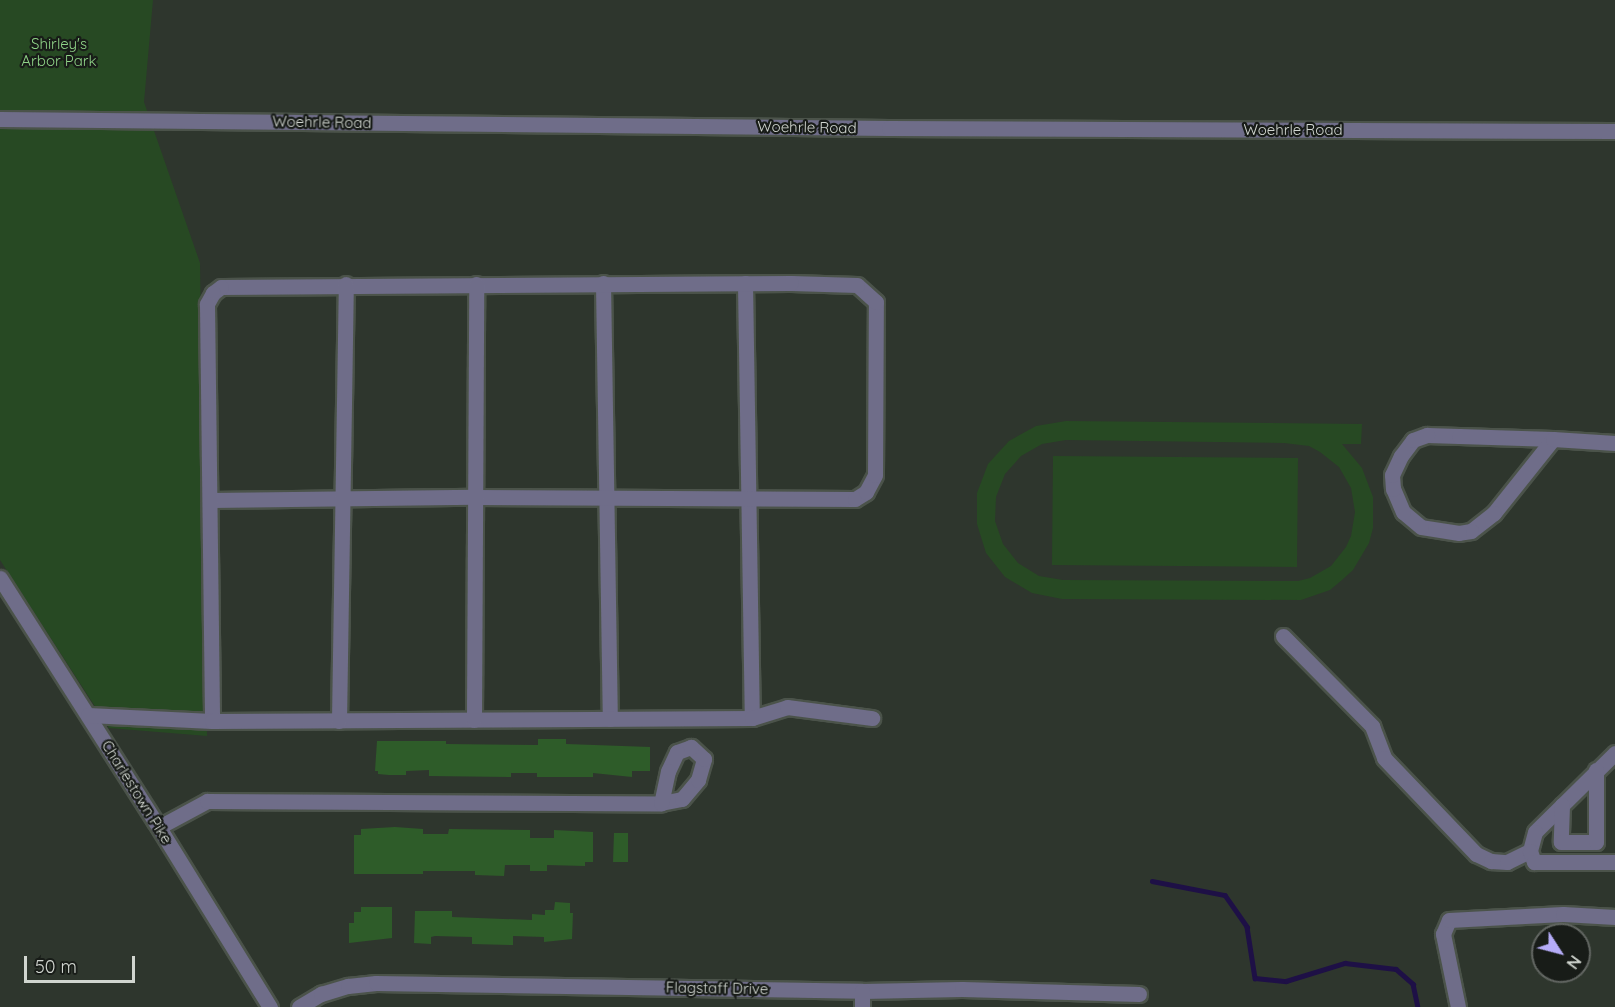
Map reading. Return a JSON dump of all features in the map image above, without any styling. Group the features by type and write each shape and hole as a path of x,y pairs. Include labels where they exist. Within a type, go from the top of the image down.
{"street":[{"name":"Woehrle Road","path":"0,119 877,128 1615,131"},
{"path":"603,283 610,719"},
{"path":"745,283 752,718"},
{"path":"211,500 475,496 748,500 855,499 871,485 875,475 876,302 857,285 745,283 228,285 213,293 207,304 212,722"},
{"path":"339,721 346,284"},
{"path":"474,720 476,284"},
{"path":"1553,439 1494,513 1471,531 1459,533 1421,527 1403,512 1393,489 1392,475 1401,456 1413,440 1427,435 1553,439 1615,443"},
{"name":"Charlestown Pike","path":"0,578 159,827 270,1007"},
{"path":"1283,636 1372,726 1384,758 1476,854 1491,861 1507,862 1530,851"},
{"path":"88,715 212,722 752,718 787,707 872,718"},
{"path":"1615,753 1535,832 1530,851 1534,862 1615,862"},
{"path":"1562,805 1561,842 1596,842 1596,770"},
{"path":"159,827 207,801 662,803"},
{"path":"1458,1007 1443,934 1449,920 1563,914 1615,918"},
{"name":"Flagstaff Drive","path":"299,1007 321,994 348,986 376,983 862,999 962,989 1139,994"}],"green space":[{"name":"Shirley's Arbor Park","path":"0,0 153,0 144,102 200,263 207,736 109,728 0,560"},
{"path":"1066,421 1362,424 1361,444 1342,444 1362,468 1373,497 1373,528 1369,543 1353,570 1342,580 1330,590 1301,600 1062,599 1032,593 1005,577 986,553 977,524 977,493 988,464 1009,441 1036,426","holes":["1066,440 1284,443 1309,446 1320,452 1339,467 1351,488 1355,512 1351,536 1346,547 1331,566 1310,578 1298,581 1063,580 1039,576 1018,563 1003,544 995,521 996,497 1005,474 1021,456 1042,444"]},
{"path":"1053,456 1298,458 1297,567 1052,565"}],"building":[{"path":"538,739 566,739 566,744 650,747 650,771 632,771 632,777 593,773 593,777 537,777 537,773 511,773 511,777 429,776 429,770 406,771 406,775 389,775 378,774 378,771 375,771 377,741 538,745"},
{"path":"395,827 423,829 423,834 448,834 449,829 530,830 530,838 554,838 554,830 593,832 593,862 585,862 585,866 547,865 547,871 530,871 530,865 505,865 504,876 475,875 475,871 354,874 354,835 361,835 361,829"},
{"path":"614,833 628,833 628,862 613,862"},
{"path":"555,902 570,903 570,913 573,913 572,939 544,942 544,937 513,936 513,945 472,944 472,937 435,936 431,937 431,944 414,943 415,911 452,911 452,917 532,920 532,914 545,915 545,910 554,910"},
{"path":"361,907 392,907 392,938 349,943 349,923 354,923 354,912 361,912"}],"waterway":[{"path":"1152,881 1225,895 1247,927 1255,978 1286,981 1345,963 1396,969 1413,984 1418,1007"}]}
